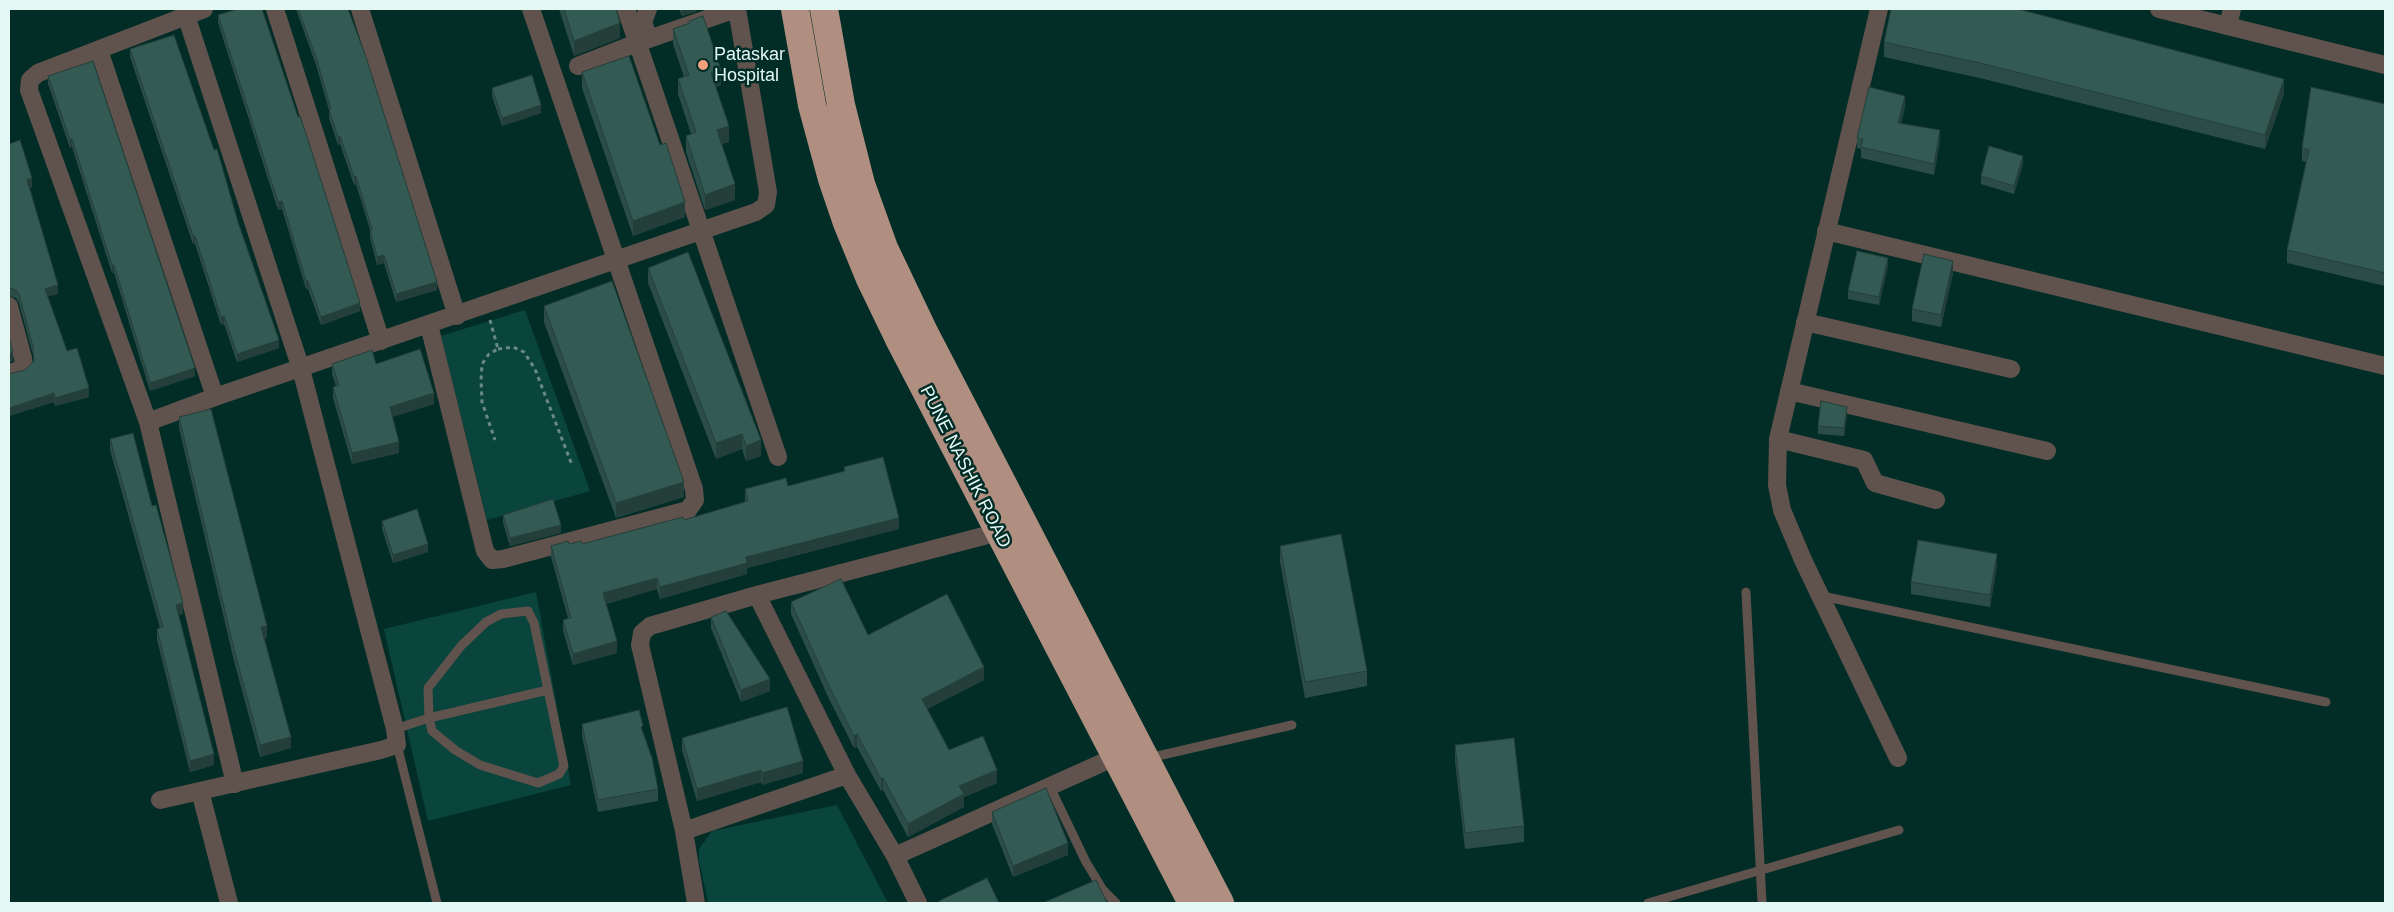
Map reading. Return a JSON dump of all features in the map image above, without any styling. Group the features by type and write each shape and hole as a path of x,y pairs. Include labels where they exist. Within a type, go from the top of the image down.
{"highway":[{"name":"PUNE NASHIK ROAD","path":"795,9 812,105 832,179 847,224 899,339 1188,902"},
{"name":"PUNE NASHIK ROAD","path":"824,9 841,105 861,184 884,248 929,341 1220,903"}],"street":[{"path":"204,9 185,12 99,50 38,72 30,80 29,90 148,422 235,784"},
{"path":"275,9 380,340"},
{"path":"360,9 457,316"},
{"path":"429,325 485,551 492,560 503,559 688,510 695,500 694,489 531,9"},
{"path":"626,9 643,41 701,231 778,457"},
{"path":"643,41 643,22 648,9"},
{"path":"148,422 380,340 457,316 616,259 756,212 766,205 768,192 736,9 578,66"},
{"path":"1878,9 1778,439 1777,485 1782,510 1898,758"},
{"path":"2159,9 2385,66"},
{"path":"2228,26 2232,9"},
{"path":"160,800 235,784 396,737 301,369 185,12"},
{"path":"99,50 215,397"},
{"path":"1826,231 2385,366"},
{"path":"9,306 24,366 19,370 9,373"},
{"path":"1805,322 2010,369"},
{"path":"1789,390 2048,451"},
{"path":"1778,439 1864,460 1875,482 1936,500"},
{"path":"696,903 684,831 640,645 642,632 650,626 757,595 999,532"},
{"path":"757,595 847,775 895,856 918,903"},
{"path":"895,856 1115,757"},
{"path":"684,831 847,775"},
{"path":"200,791 229,903"}],"lane":[{"path":"1746,592 1762,903"},
{"path":"1822,596 2326,702"},
{"path":"528,612 534,623 564,766 559,774 538,782 480,765 454,750 432,731 428,718 428,688 461,646 486,622 501,614 528,612"},
{"path":"437,903 396,737 428,718 548,690"},
{"path":"1144,759 1292,725"},
{"path":"1050,787 1086,862 1103,890 1116,903"},
{"path":"1648,903 1899,830"}],"path":[{"path":"486,306 498,349"},
{"path":"495,440 482,402 482,364 489,354 498,349 513,346 524,352 535,369 572,465"}],"green space":[{"path":"525,310 590,491 487,520 441,336"},
{"path":"536,592 571,785 428,821 384,629"},
{"path":"837,805 888,903 708,903 699,860 699,849 712,831"}],"building":[{"path":"238,9 262,9 298,117 300,116 360,303 321,317 308,281 306,281 282,201 278,202 218,15"},
{"path":"298,9 348,9 366,57 437,282 396,294 384,255 377,257 370,230 372,229 356,176 354,177 340,136 338,137 329,110 331,109 316,57"},
{"path":"564,9 616,9 620,23 574,41"},
{"path":"1891,9 2018,9 2284,79 2265,135 1984,64 1884,42"},
{"path":"703,16 721,70 711,73 729,126 717,130 735,184 705,195 686,136 696,132 678,79 689,75 673,29"},
{"path":"174,35 214,150 217,149 238,222 279,340 237,354 224,316 221,317 130,49"},
{"path":"629,56 660,145 666,143 685,202 633,221 582,72"},
{"path":"93,61 195,368 150,383 114,265 112,265 72,139 70,140 48,76"},
{"path":"532,75 541,105 502,118 492,88"},
{"path":"1869,87 1905,96 1898,123 1940,130 1934,164 1861,147 1863,139 1857,138"},
{"path":"2311,87 2385,104 2385,273 2287,250 2309,150 2302,148"},
{"path":"20,140 32,178 27,180 58,285 45,289 67,351 77,348 89,388 55,398 54,393 9,408 9,374 25,370 34,361 33,347 19,294 16,290 9,288 9,144"},
{"path":"1989,146 2023,156 2014,186 1981,176"},
{"path":"1857,251 1888,258 1879,297 1848,291"},
{"path":"688,252 761,440 746,446 742,434 716,443 648,268"},
{"path":"1924,254 1953,261 1941,315 1912,309"},
{"path":"612,281 684,482 616,503 544,306"},
{"path":"9,338 13,352 9,354"},
{"path":"420,349 434,393 390,407 399,442 352,453 333,387 339,385 332,364 372,350 376,364"},
{"path":"1821,401 1847,407 1844,428 1818,426"},
{"path":"211,409 267,626 261,627 291,737 260,745 234,649 179,417"},
{"path":"133,433 152,506 156,505 183,603 176,605 214,754 190,761 157,629 163,627 110,439"},
{"path":"883,457 899,518 746,557 747,563 660,587 657,578 603,593 617,641 573,654 563,620 571,618 551,546 568,541 569,544 581,541 582,544 683,517 684,520 748,501 745,489 786,478 788,486 845,471 844,467"},
{"path":"553,499 561,525 510,538 503,515"},
{"path":"417,509 428,544 393,555 382,521"},
{"path":"1341,534 1367,671 1305,682 1280,546"},
{"path":"1918,540 1997,554 1990,595 1911,582"},
{"path":"841,579 868,635 947,594 984,667 922,699 949,750 983,736 997,770 959,786 964,794 908,824 857,734 854,736 791,602"},
{"path":"726,611 770,679 741,690 711,617"},
{"path":"787,707 803,761 762,773 761,770 697,789 682,738"},
{"path":"639,710 643,726 641,727 652,758 658,789 598,800 582,724"},
{"path":"1514,738 1524,826 1465,833 1455,745"},
{"path":"1046,788 1068,843 1013,866 992,812"},
{"path":"987,878 999,903 940,903 939,901"},
{"path":"1096,880 1107,903 1045,902"}],"place":[{"name":"Pataskar Hospital","path":"703,65"}]}
